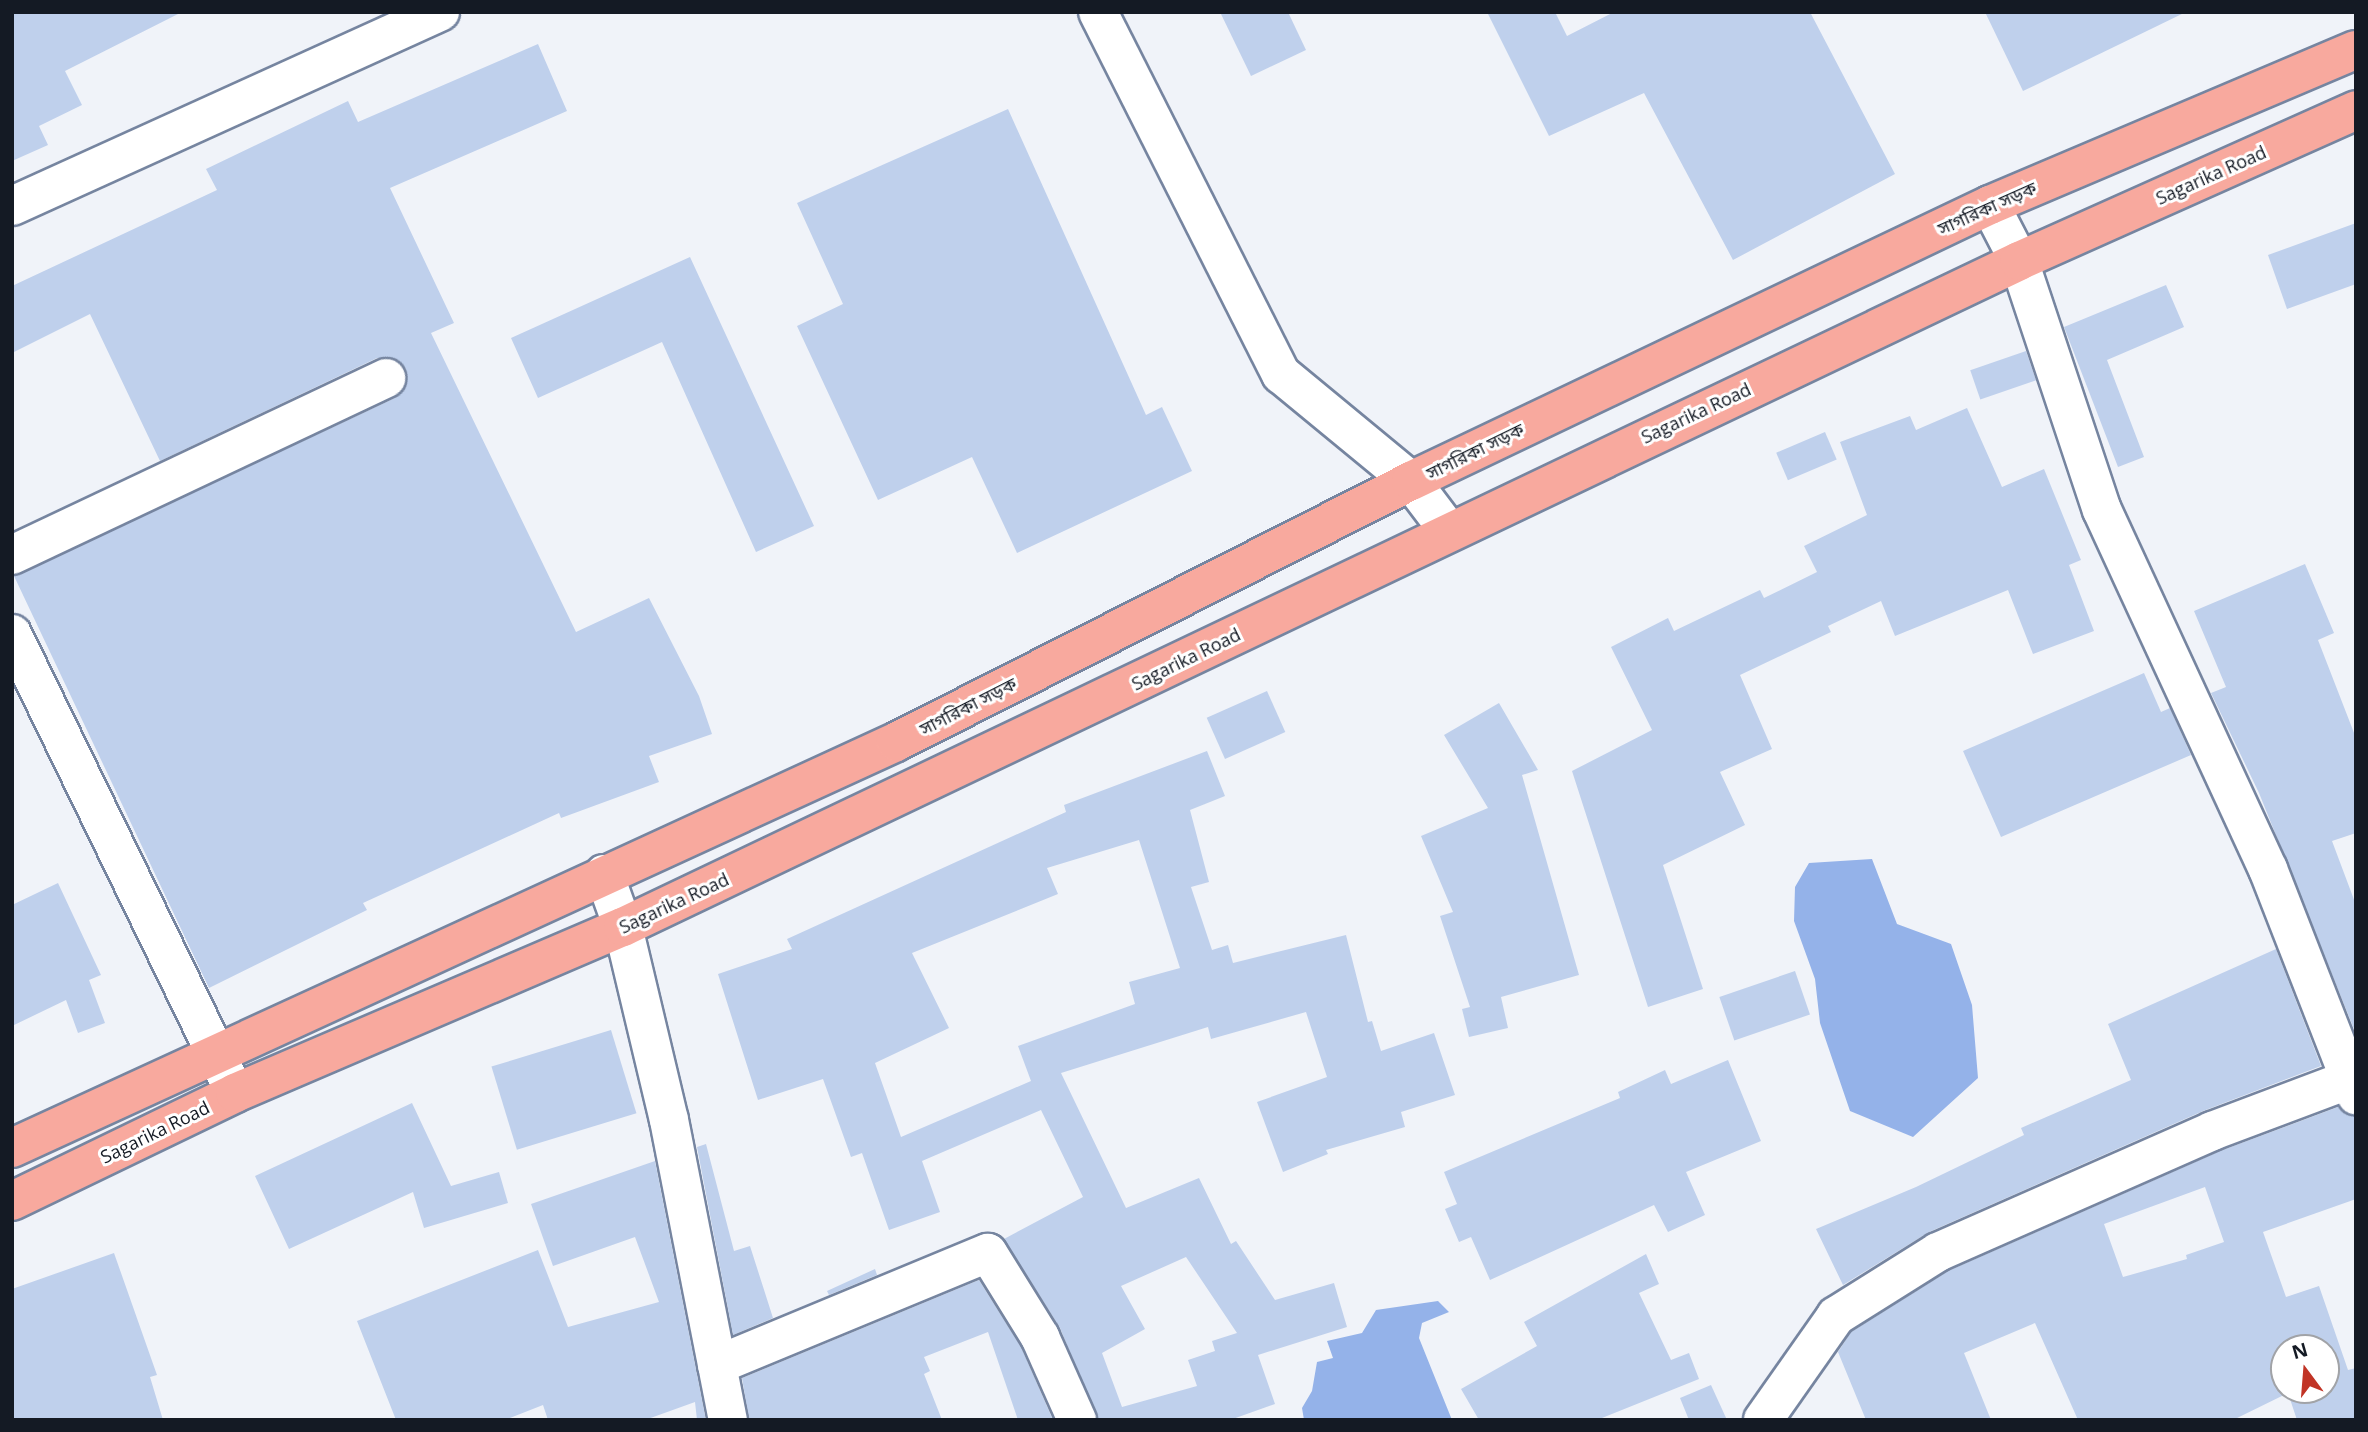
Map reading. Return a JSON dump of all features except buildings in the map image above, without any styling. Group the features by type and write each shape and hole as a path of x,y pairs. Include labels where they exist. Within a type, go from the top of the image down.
{"main road":[{"name":"সাগরিকা সড়ক","path":"604,874 896,742 1411,481 1990,205 2356,51"},
{"name":"Sagarika Road","path":"12,1201 235,1093 622,927 973,763 1448,530 2018,261 2356,110"},
{"path":"12,1148 604,874"}],"street":[{"path":"12,206 440,12"},
{"path":"1098,12 1281,374 1411,481 1448,530"},
{"path":"1763,1420 1836,1316 1938,1252 2212,1131 2353,1087 2268,869 2102,510 2018,261 1990,205"},
{"path":"12,555 386,378"},
{"path":"12,634 235,1093"},
{"path":"604,874 622,927 669,1120 728,1420"},
{"path":"718,1365 988,1253 1040,1337 1077,1420"}],"water":[{"path":"1872,859 1897,924 1951,944 1972,1005 1978,1078 1913,1137 1850,1111 1820,1023 1815,979 1794,921 1795,887 1809,863"},
{"path":"1438,1301 1449,1312 1422,1323 1419,1338 1452,1420 1304,1420 1302,1408 1312,1391 1317,1362 1333,1358 1327,1341 1362,1333 1376,1310"}]}
